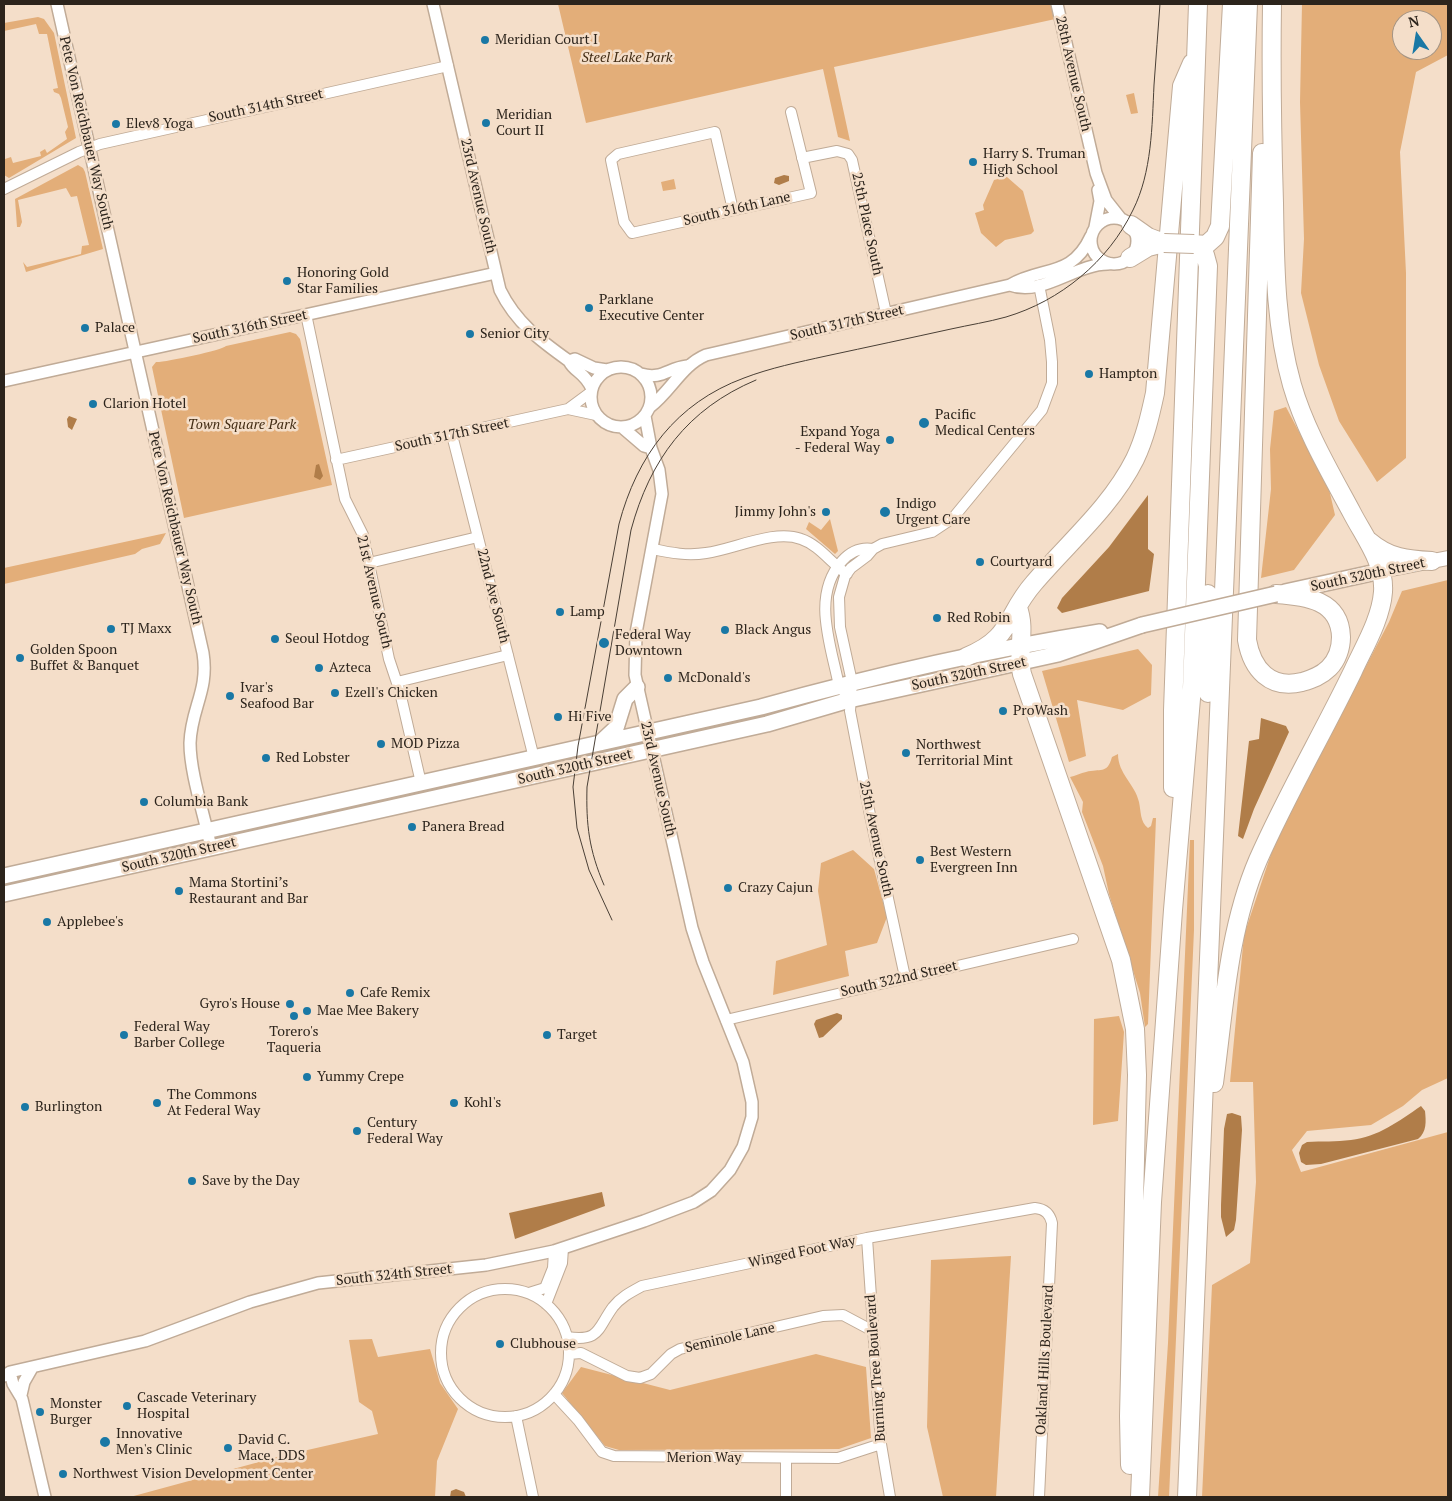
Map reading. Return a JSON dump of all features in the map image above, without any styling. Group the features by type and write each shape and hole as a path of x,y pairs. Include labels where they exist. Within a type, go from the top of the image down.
{"highway":[{"path":"1172,910 1173,710 1198,4"},
{"path":"1218,193 1221,4"},
{"path":"1211,889 1208,551 1212,298 1207,260 1200,249 1200,244 1212,223 1218,193 1232,4"},
{"path":"1187,1497 1248,4"},
{"path":"1200,1198 1226,986 1241,914 1256,864 1346,685 1375,622 1383,593 1381,571 1369,541 1322,456 1301,411 1292,386 1280,328 1275,254 1272,9"},
{"path":"1272,9 1263,124 1247,640 1255,666 1267,679 1287,684 1315,678 1332,664 1338,652 1341,639 1337,618 1327,605 1319,600 1276,594"},
{"path":"966,657 993,644 1033,584 1096,515 1132,464 1145,434 1155,393 1182,86 1196,52"},
{"path":"1126,222 1153,242 1200,244"},
{"path":"1130,258 1153,242"},
{"path":"1140,1497 1152,1202 1172,910 1192,687 1212,298"},
{"path":"1369,541 1391,556 1406,560 1440,559"},
{"path":"1018,608 1022,619 1021,654 1122,960 1135,1029 1136,1128 1129,1416 1131,1497"}],"main road":[{"name":"South 320th Street","path":"4,876 761,708 846,684 966,657 1058,654 1142,625 1440,559"},
{"name":"South 320th Street","path":"7,894 767,724 1021,654"},
{"path":"598,744 616,728 625,700 637,687"},
{"path":"436,798 440,788 491,775 514,762"},
{"path":"350,817 368,805 417,794 421,789 421,783"},
{"path":"7,894 12,883 50,875 71,861"}],"street":[{"name":"Pete Von Reichbauer Way South","path":"57,4 203,653 204,687 193,720 190,745 211,848"},
{"name":"23rd Avenue South","path":"433,4 500,290 516,317 532,333 569,361 572,367 585,375 591,391"},
{"name":"28th Avenue South","path":"1057,4 1096,174 1100,201 1093,232"},
{"name":"South 314th Street","path":"4,189 90,147 140,133 448,66"},
{"path":"791,112 802,158"},
{"name":"South 316th Lane","path":"733,210 715,132 614,157 611,164 624,222 630,231 635,233 811,192 802,158"},
{"name":"25th Place South","path":"802,158 844,152 852,160 886,313"},
{"name":"28th Avenue South","path":"1096,174 1106,200 1126,222"},
{"path":"1107,219 1126,222 1135,231 1137,246 1130,258 1124,262 1110,264 1097,257 1091,244 1093,232 1107,219"},
{"name":"South 317th Street","path":"641,374 659,376 677,367 687,366 706,355 1010,285 1020,279 1065,266 1076,260 1085,249 1093,232"},
{"name":"South 317th Street","path":"1010,285 1020,289 1084,267 1110,264"},
{"name":"South 316th Street","path":"4,381 496,273"},
{"path":"849,700 838,612 839,597 847,574 873,549 882,544 932,532 946,524 963,508 1042,410 1052,383 1052,362 1050,340 1039,284"},
{"name":"21st Avenue South","path":"306,314 345,499 363,535 388,655 397,682 421,783"},
{"name":"23rd Avenue South","path":"569,361 576,359 594,368 607,370"},
{"name":"South 317th Street","path":"648,412 683,374 687,366"},
{"path":"623,428 644,446 651,448 648,412 651,393 641,374 630,368 619,367 607,370 596,379 591,391 592,407 596,415 611,426 623,428 632,426 648,412"},
{"name":"South 317th Street","path":"336,460 568,410 591,391"},
{"name":"South 317th Street","path":"568,410 596,415"},
{"name":"22nd Ave South","path":"452,435 534,758"},
{"name":"23rd Avenue South","path":"651,448 659,470 662,494 635,642 634,664 637,687 653,750 690,920 702,962 744,1062 750,1088 752,1117 747,1136"},
{"path":"652,549 677,554 705,553 773,537 788,536 811,544 847,574"},
{"path":"369,563 478,537"},
{"path":"846,684 825,610 826,590 837,567 854,552 864,548 873,549"},
{"path":"397,682 508,655"},
{"name":"25th Avenue South","path":"849,700 870,815 905,977"},
{"name":"South 322nd Street","path":"726,1020 1073,939"},
{"name":"South 324th Street","path":"6,1373 145,1341 250,1302 313,1284 486,1265 558,1249 694,1202 720,1183 739,1156 747,1136"},
{"name":"Winged Foot Way","path":"564,1375 592,1336 604,1324 621,1298 642,1286 867,1238 1035,1208 1047,1212 1052,1223"},
{"name":"Oakland Hills Boulevard","path":"1039,1497 1052,1223"},
{"name":"Burning Tree Boulevard","path":"867,1238 881,1444 890,1497"},
{"path":"528,1293 546,1288 558,1249"},
{"path":"546,1304 562,1263 558,1249"},
{"path":"505,1289 528,1293 546,1304 558,1318 567,1337 568,1354 564,1375 554,1394 535,1409 516,1416 494,1415 482,1412 470,1406 456,1393 448,1381 441,1356 445,1330 457,1310 481,1293 505,1289"},
{"name":"Seminole Lane","path":"580,1353 627,1376 640,1378 651,1374 671,1354 680,1349 823,1316 843,1315 873,1331"},
{"path":"567,1337 582,1339 592,1336"},
{"path":"568,1354 580,1353"},
{"path":"21,1395 24,1382 32,1368"},
{"path":"6,1373 21,1395 44,1497"},
{"name":"Merion Way","path":"554,1394 607,1455 669,1458 838,1458 881,1444"},
{"path":"516,1416 534,1497"},
{"path":"786,1458 786,1497"}],"green space":[{"name":"Steel Lake Park","path":"558,4 1057,4 1060,18 834,67 850,141 838,137 823,69 586,123"},
{"path":"1302,4 1448,4 1448,55 1442,58 1442,10 1392,10 1392,60 1439,60 1416,72 1400,152 1406,273 1406,458 1377,482 1339,421 1319,365 1301,293 1304,239 1300,102"},
{"path":"38,17 44,19 54,33 76,138 9,178 4,175 4,156 5,159 11,157 13,163 41,156 40,152 45,149 47,153 67,139 65,132 68,127 61,98 53,89 58,88 47,34 39,34 36,24 4,31 4,23"},
{"path":"1134,93 1138,113 1131,114 1126,95"},
{"path":"78,165 85,172 103,249 26,272 23,262 27,267 81,254 82,246 89,245 77,196 71,197 66,188 18,200 22,222 20,227 17,227 15,199"},
{"path":"1001,172 1002,178 1007,177 1023,191 1034,231 1031,234 1005,240 996,247 981,233 975,213 984,210 983,205 994,180 998,179 997,173"},
{"path":"674,179 676,189 663,191 661,182"},
{"name":"Town Square Park","path":"290,332 296,334 300,339 332,485 184,518 152,367 156,362 192,356 226,346"},
{"path":"1286,407 1329,489 1335,515 1294,570 1261,578 1271,489 1270,449 1274,411"},
{"path":"830,519 838,551 835,554 806,529 809,522 821,530"},
{"path":"166,533 160,544 142,549 135,554 4,584 4,568"},
{"path":"1448,580 1448,1078 1422,1090 1403,1106 1371,1125 1307,1131 1292,1150 1301,1172 1448,1132 1448,1497 1202,1497 1212,1285 1250,1263 1256,1182 1253,1082 1230,1082 1244,935 1277,836 1389,622 1402,591"},
{"path":"1138,649 1152,665 1151,695 1123,710 1077,700 1086,756 1069,762 1042,671"},
{"path":"1118,754 1121,767 1137,796 1145,826 1148,828 1151,826 1153,818 1156,818 1148,1024 1145,1027 1140,993 1109,894 1103,866 1082,812 1083,802 1070,777 1105,769 1112,757"},
{"path":"1190,840 1194,840 1194,930 1169,1497 1158,1497 1168,1343"},
{"path":"853,850 874,869 887,917 877,943 845,951 849,976 773,995 776,961 827,945 818,891 821,863"},
{"path":"1119,1016 1124,1032 1118,1121 1093,1125 1094,1019"},
{"path":"1011,1256 996,1497 943,1497 927,1427 931,1260"},
{"path":"372,1339 378,1357 430,1349 440,1383 458,1409 437,1461 435,1497 130,1497 281,1456 378,1434 372,1411 359,1402 349,1340"},
{"path":"816,1354 866,1367 871,1438 839,1449 619,1450 605,1446 562,1393 581,1367 670,1390"}],"shaded area":[{"path":"784,175 789,176 789,181 779,185 774,183 775,178"},
{"path":"69,416 77,419 72,430 68,427 67,419"},
{"path":"319,464 323,476 320,480 314,477 316,465"},
{"path":"1148,495 1148,549 1154,554 1149,591 1062,613 1057,608 1062,598 1109,547"},
{"path":"1261,718 1286,726 1289,732 1254,809 1243,839 1238,836 1249,741 1259,739"},
{"path":"837,1013 842,1015 842,1019 823,1037 819,1038 814,1024 816,1020"},
{"path":"1421,1106 1425,1111 1426,1122 1423,1133 1418,1139 1321,1164 1306,1165 1301,1162 1299,1153 1302,1145 1307,1142 1345,1141 1370,1136 1388,1128"},
{"path":"1232,1113 1241,1116 1242,1130 1236,1220 1234,1230 1226,1237 1221,1217 1224,1129 1227,1114"},
{"path":"602,1192 605,1206 515,1239 509,1213"},
{"path":"456,1489 464,1492 466,1497 450,1497 451,1491"}],"tram line":[{"path":"612,920 589,870 577,828 573,787 578,746 619,524 627,499 649,455 679,417 698,402 744,378 795,363 1006,317 1045,301 1080,277 1096,262 1123,229 1133,210 1144,180 1150,149 1160,4"},
{"path":"604,885 592,849 587,813 587,787 631,530 649,481 661,459 675,440 691,422 710,406 756,380"}],"place":[{"name":"Meridian Court I","path":"485,40"},
{"name":"Meridian Court II","path":"486,123"},
{"name":"Elev8 Yoga","path":"116,124"},
{"name":"Harry S. Truman High School","path":"973,162"},
{"name":"Honoring Gold Star Families","path":"287,281"},
{"name":"Parklane Executive Center","path":"589,308"},
{"name":"Palace","path":"85,328"},
{"name":"Senior City","path":"470,334"},
{"name":"Hampton","path":"1089,374"},
{"name":"Clarion Hotel","path":"93,404"},
{"name":"Pacific Medical Centers","path":"924,423"},
{"name":"Expand Yoga - Federal Way","path":"890,440"},
{"name":"Jimmy John's","path":"826,512"},
{"name":"Indigo Urgent Care","path":"885,512"},
{"name":"Courtyard","path":"980,562"},
{"name":"Lamp","path":"560,612"},
{"name":"Red Robin","path":"937,618"},
{"name":"TJ Maxx","path":"111,629"},
{"name":"Black Angus","path":"725,630"},
{"name":"Seoul Hotdog","path":"275,639"},
{"name":"Federal Way Downtown","path":"604,643"},
{"name":"Golden Spoon Buffet & Banquet","path":"20,658"},
{"name":"Azteca","path":"319,668"},
{"name":"McDonald's","path":"668,678"},
{"name":"Ezell's Chicken","path":"335,693"},
{"name":"Ivar's Seafood Bar","path":"230,696"},
{"name":"ProWash","path":"1003,711"},
{"name":"Hi Five","path":"558,717"},
{"name":"MOD Pizza","path":"381,744"},
{"name":"Northwest Territorial Mint","path":"906,753"},
{"name":"Red Lobster","path":"266,758"},
{"name":"Columbia Bank","path":"144,802"},
{"name":"Panera Bread","path":"412,827"},
{"name":"Best Western Evergreen Inn","path":"920,860"},
{"name":"Crazy Cajun","path":"728,888"},
{"name":"Mama Stortini’s Restaurant and Bar","path":"179,891"},
{"name":"Applebee's","path":"47,922"},
{"name":"Cafe Remix","path":"350,993"},
{"name":"Gyro's House","path":"290,1004"},
{"name":"Mae Mee Bakery","path":"307,1011"},
{"name":"Torero's Taqueria","path":"294,1016"},
{"name":"Federal Way Barber College","path":"124,1035"},
{"name":"Target","path":"547,1035"},
{"name":"Yummy Crepe","path":"307,1077"},
{"name":"The Commons At Federal Way","path":"157,1103"},
{"name":"Kohl's","path":"454,1103"},
{"name":"Burlington","path":"25,1107"},
{"name":"Century Federal Way","path":"357,1131"},
{"name":"Save by the Day","path":"192,1181"},
{"name":"Clubhouse","path":"500,1344"},
{"name":"Cascade Veterinary Hospital","path":"127,1406"},
{"name":"Monster Burger","path":"40,1412"},
{"name":"Innovative Men's Clinic","path":"105,1442"},
{"name":"David C. Mace, DDS","path":"228,1448"},
{"name":"Northwest Vision Development Center","path":"63,1474"}]}
